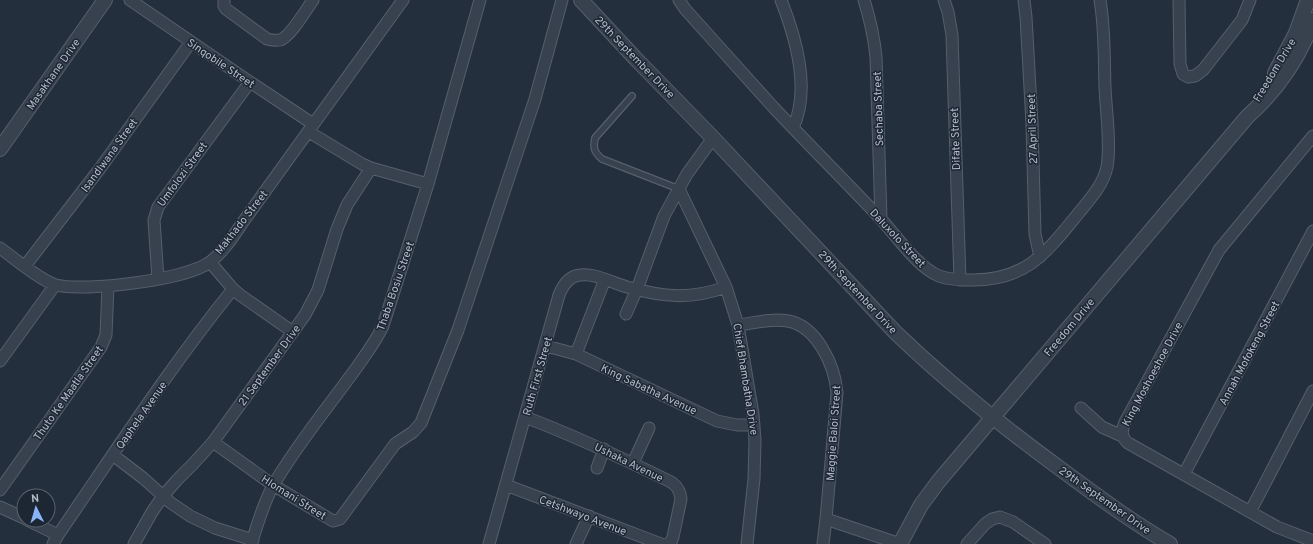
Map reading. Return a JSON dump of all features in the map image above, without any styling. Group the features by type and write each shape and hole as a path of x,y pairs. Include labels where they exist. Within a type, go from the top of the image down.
{"street":[{"name":"Masakhane Drive","path":"0,149 105,0"},
{"name":"Sinqobile Street","path":"130,0 250,82 362,164 371,168 428,184"},
{"path":"224,0 226,10 267,39 281,40 288,34 313,0"},
{"name":"Makhado Street","path":"0,248 40,277 55,285 73,287 108,286 158,279 190,271 210,262 225,246 403,0"},
{"name":"Thaba Bosiu Street","path":"252,542 263,506 273,485 303,440 379,334 387,314 428,184 480,0"},
{"name":"Hlomani Street","path":"213,442 273,485 333,521 340,519 395,444 413,432 420,423 458,330 535,99 562,0"},
{"name":"29th September Drive","path":"582,0 635,58 713,138 895,332 992,418 1089,490 1136,523 1170,544"},
{"name":"Daluxolo Street","path":"679,0 685,9 794,128 881,219 916,260 938,276 960,280 992,278 1010,274 1024,268 1040,257 1056,242 1092,197 1101,183 1106,168 1108,150 1104,52 1100,0"},
{"path":"782,0 795,38 801,84 800,109 794,128"},
{"name":"Sechaba Street","path":"864,0 874,38 876,57 881,219"},
{"name":"Difate Street","path":"944,0 948,12 952,35 960,280"},
{"name":"27 April Street","path":"1024,0 1032,109 1035,234 1040,257"},
{"path":"1179,0 1180,64 1184,74 1188,77 1195,76 1203,70 1242,20 1250,0"},
{"name":"Freedom Drive","path":"900,544 913,518 930,493 1246,117 1262,103 1288,69 1304,42 1310,21 1308,0"},
{"name":"Isandlwana Street","path":"25,266 101,167 191,42"},
{"name":"Umfolozi Street","path":"158,279 154,220 155,213 250,82"},
{"name":"King Moshoeshoe Drive","path":"1313,136 1219,250 1122,430 1122,436 1128,443 1277,527 1313,541"},
{"path":"626,314 637,289 661,223 695,162 713,138"},
{"name":"21 September Drive","path":"134,544 163,496 213,442 305,315 318,290 337,229 347,205 371,168"},
{"name":"Chief Bhambatha Drive","path":"679,189 726,287 738,325 754,425 755,440 754,479 747,544"},
{"name":"Annah Mofokeng Street","path":"1184,474 1313,231"},
{"path":"210,262 233,289 293,332"},
{"name":"Ruth First Street","path":"489,544 560,295 567,281 580,275 585,275 605,279 637,289"},
{"path":"576,354 605,279"},
{"path":"0,361 55,285"},
{"name":"Thuto Ke Maatla Street","path":"0,490 101,347 106,335 108,286"},
{"path":"637,289 682,296 705,294 726,287"},
{"name":"Qaphela Avenue","path":"55,539 112,455 195,338 233,289"},
{"name":"Maggie Baloi Street","path":"738,325 779,320 794,322 802,326 818,342 829,358 836,382 837,393 823,544"},
{"name":"King Sabatha Avenue","path":"546,346 576,354 717,420 737,425 754,425"},
{"path":"1250,512 1313,391"},
{"path":"1081,408 1102,427 1122,436"},
{"name":"Ushaka Avenue","path":"525,417 568,433 604,449 670,481 677,486 681,499 673,537 666,544"},
{"path":"633,463 649,428"},
{"path":"597,468 604,449"},
{"path":"112,455 143,478 179,509 203,523 252,542"},
{"name":"Cetshwayo Avenue","path":"506,485 666,544"},
{"path":"0,507 16,514"},
{"path":"576,544 589,516"},
{"path":"967,544 985,524 992,519 1000,517 1013,522 1045,544"},
{"path":"826,519 900,544"},
{"path":"39,528 55,539"}],"lane":[{"path":"632,96 595,138 593,147 595,154 602,159 679,189"}]}
